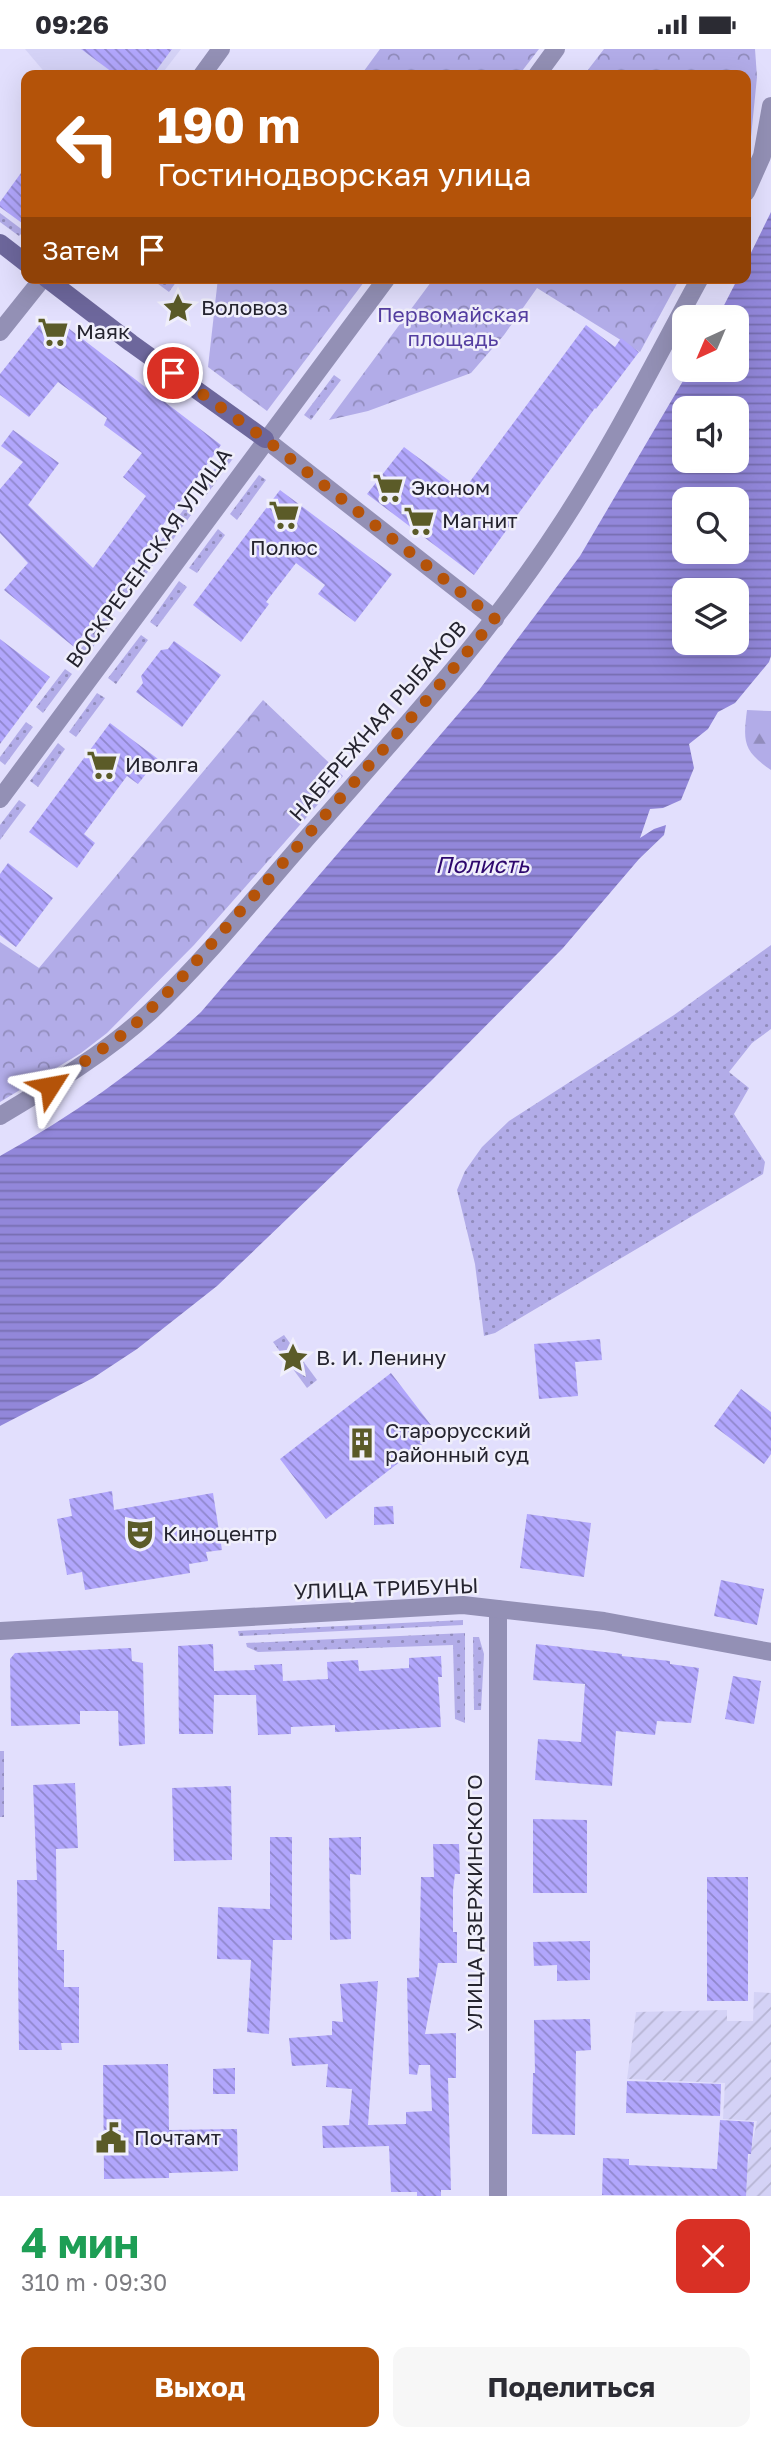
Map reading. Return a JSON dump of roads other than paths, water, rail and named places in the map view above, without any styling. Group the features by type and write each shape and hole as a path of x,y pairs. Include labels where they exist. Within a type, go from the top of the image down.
{"street":[{"path":"206,70 221,49"},
{"path":"541,70 556,49"},
{"path":"751,181 762,156 771,106"},
{"path":"0,243 21,259"},
{"path":"0,332 40,284"},
{"path":"53,284 265,439 495,619"},
{"name":"ВОСКРЕСЕНСКАЯ УЛИЦА","path":"0,799 382,284"},
{"name":"НАБЕРЕЖНАЯ РЫБАКОВ","path":"0,1116 66,1075 129,1030 150,1011 253,900 459,664 495,619 581,494 697,284"},
{"name":"УЛИЦА ТРИБУНЫ","path":"0,1631 463,1605 604,1621 771,1652"},
{"name":"УЛИЦА ДЗЕРЖИНСКОГО","path":"498,1609 498,2196"}],"water":[{"name":"Полисть","path":"771,212 771,656 735,703 718,712 708,729 689,744 694,768 681,800 663,808 650,809 640,838 666,825 664,835 639,859 563,948 431,1081 217,1286 137,1349 93,1378 0,1426 0,1156 105,1090 154,1053 201,1012 479,690 580,556 672,400 672,473 749,473 749,396 674,396 682,382 749,382 749,305 724,305 735,284 751,284 751,253"}],"place":[{"name":"Воловоз","path":"178,308"},
{"name":"Маяк","path":"53,332"},
{"name":"Эконом","path":"388,488"},
{"name":"Полюс","path":"284,515"},
{"name":"Магнит","path":"419,521"},
{"name":"Иволга","path":"102,765"},
{"name":"В. И. Ленину","path":"293,1358"},
{"name":"Старорусский районный суд","path":"362,1443"},
{"name":"Киноцентр","path":"140,1534"},
{"name":"Почтамт","path":"111,2138"}],"park label":[{"name":"Первомайская площадь","path":"453,327"}]}
